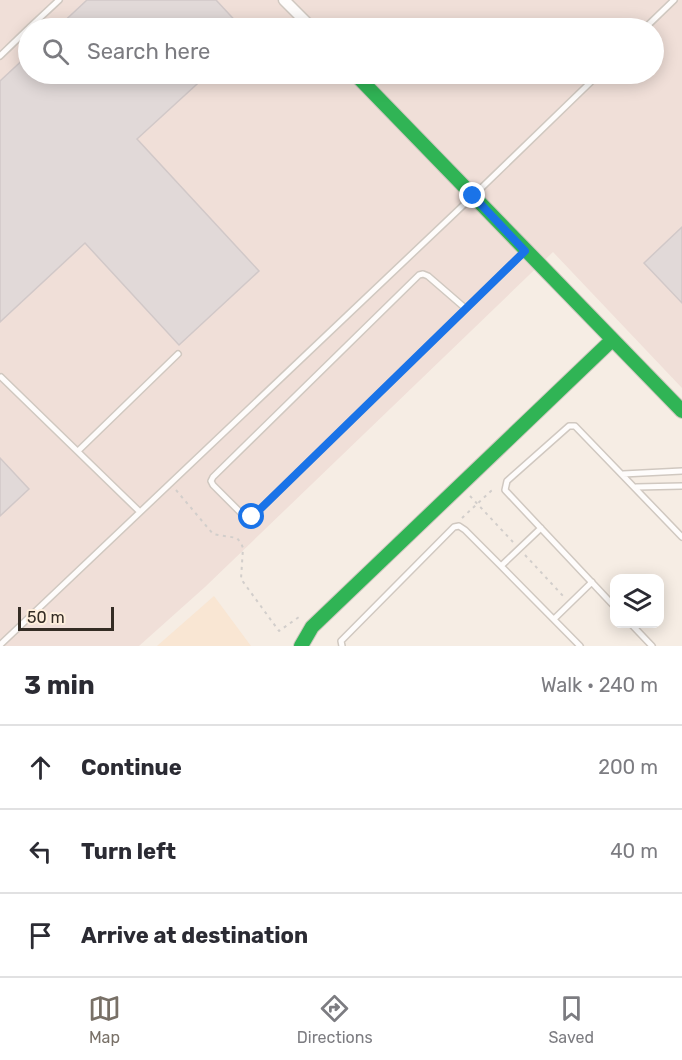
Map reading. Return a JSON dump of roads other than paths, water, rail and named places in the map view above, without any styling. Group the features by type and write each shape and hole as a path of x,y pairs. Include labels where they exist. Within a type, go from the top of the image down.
{"street":[{"path":"284,0 302,18"},
{"path":"365,84 682,411"},
{"path":"301,646 312,627 612,340"}],"lane":[{"path":"40,18 59,0"},
{"path":"655,18 674,0"},
{"path":"0,56 18,39"},
{"path":"0,645 589,84"},
{"path":"465,308 428,276 423,273 419,275 213,477 211,481 213,485 245,517 248,519 252,517 525,251"},
{"path":"78,451 178,354"},
{"path":"1,376 140,512"},
{"path":"610,601 505,490 504,485 507,481 569,426 575,426 580,430 682,537"},
{"path":"623,474 682,471"},
{"path":"636,487 682,486"},
{"path":"342,646 341,641 347,634 454,527 459,526 580,646"},
{"path":"501,566 540,528"},
{"path":"554,619 592,582"},
{"path":"635,628 652,646"}]}
